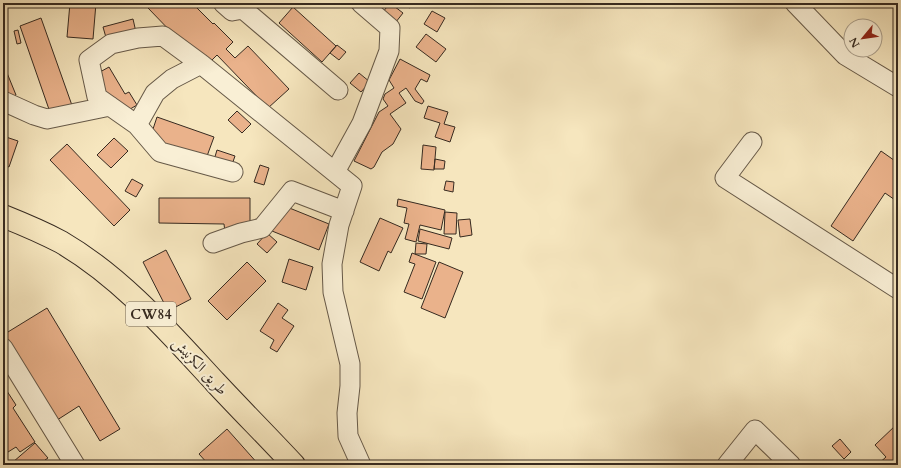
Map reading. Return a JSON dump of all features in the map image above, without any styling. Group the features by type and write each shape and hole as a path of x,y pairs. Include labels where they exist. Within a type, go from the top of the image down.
{"main road":[{"name":"طريق الكرنيش","path":"3,216 27,225 61,243 97,267 132,296 167,330 296,465"}],"street":[{"path":"223,3 232,11 253,8 338,90"},
{"path":"335,172 362,123 389,51 390,28 361,3"},
{"path":"795,3 845,55 898,87"},
{"path":"233,172 160,152 137,125 98,97 89,60 110,44 138,38 163,36 201,64 352,186 339,225 332,264 334,292 350,364 350,386 347,413 348,436 361,465"},
{"path":"137,125 155,93 172,79 201,64"},
{"path":"3,101 34,115 47,119 110,106"},
{"path":"752,142 725,178 898,289"},
{"path":"213,243 241,233 262,228 292,190 344,211"},
{"path":"3,348 75,465"},
{"path":"727,465 755,430 791,465"}],"building":[{"path":"70,3 96,3 93,39 67,37"},
{"path":"154,3 192,3 233,42 226,49 235,58 248,46 289,89 268,108 217,55 205,67 148,8"},
{"path":"359,3 388,3 374,17"},
{"path":"390,3 403,13 392,27 379,17"},
{"path":"402,3 414,3 410,8"},
{"path":"293,7 336,46 322,62 279,23"},
{"path":"432,11 445,18 437,32 424,24"},
{"path":"41,18 74,111 52,118 20,26"},
{"path":"133,19 138,41 109,48 103,27"},
{"path":"18,30 21,43 17,44 14,31"},
{"path":"426,34 446,49 436,62 416,47"},
{"path":"337,45 346,52 339,60 330,53"},
{"path":"400,59 430,75 427,82 421,79 415,89 424,101 422,104 415,101 406,88 399,93 406,103 390,114 401,129 393,144 382,152 374,167 371,169 354,161 379,112 388,106 383,99 385,94 394,88 389,80"},
{"path":"109,67 125,94 129,92 137,105 115,118 91,77"},
{"path":"5,68 16,95 3,101 3,69"},
{"path":"359,73 370,82 361,92 350,83"},
{"path":"428,106 448,112 444,124 455,127 450,142 435,137 440,123 424,118"},
{"path":"237,111 251,124 242,133 228,120"},
{"path":"157,117 214,137 203,167 147,147"},
{"path":"3,136 18,141 9,167 3,165"},
{"path":"114,138 128,151 111,168 97,155"},
{"path":"67,144 130,210 114,226 50,160"},
{"path":"423,145 436,147 434,170 421,169"},
{"path":"217,150 235,156 228,176 211,170"},
{"path":"881,151 898,163 898,202 885,193 853,241 831,226"},
{"path":"435,159 445,161 444,169 434,169"},
{"path":"260,165 269,168 264,185 254,182"},
{"path":"132,179 143,185 136,197 125,191"},
{"path":"446,181 454,182 453,192 444,190"},
{"path":"159,198 250,198 250,232 225,232 224,224 159,223"},
{"path":"398,199 445,210 441,230 420,225 416,242 405,239 409,224 404,223 407,208 397,206"},
{"path":"282,205 329,224 319,250 272,231"},
{"path":"445,212 457,213 456,234 444,234"},
{"path":"380,218 403,228 391,253 388,251 379,271 360,262"},
{"path":"470,219 472,235 460,237 458,220"},
{"path":"420,229 452,238 449,249 418,241"},
{"path":"267,233 277,242 267,253 257,244"},
{"path":"416,243 427,244 426,254 415,254"},
{"path":"166,250 191,299 168,311 143,262"},
{"path":"412,253 436,262 422,299 404,292 415,264 409,262"},
{"path":"289,259 313,267 306,290 282,282"},
{"path":"247,262 266,281 227,320 208,301"},
{"path":"439,262 463,272 445,318 421,308"},
{"path":"278,303 288,310 282,318 294,326 277,352 270,348 274,340 260,331"},
{"path":"47,308 120,429 100,441 79,406 54,422 3,338 3,335"},
{"path":"3,385 16,405 13,408 35,442 20,452 16,447 8,452 3,445"},
{"path":"896,425 898,427 898,465 877,465 886,457 875,445"},
{"path":"227,429 259,465 209,465 199,454"},
{"path":"840,439 851,452 844,459 832,446"},
{"path":"35,443 48,458 45,460 49,465 16,465 13,462"}]}
